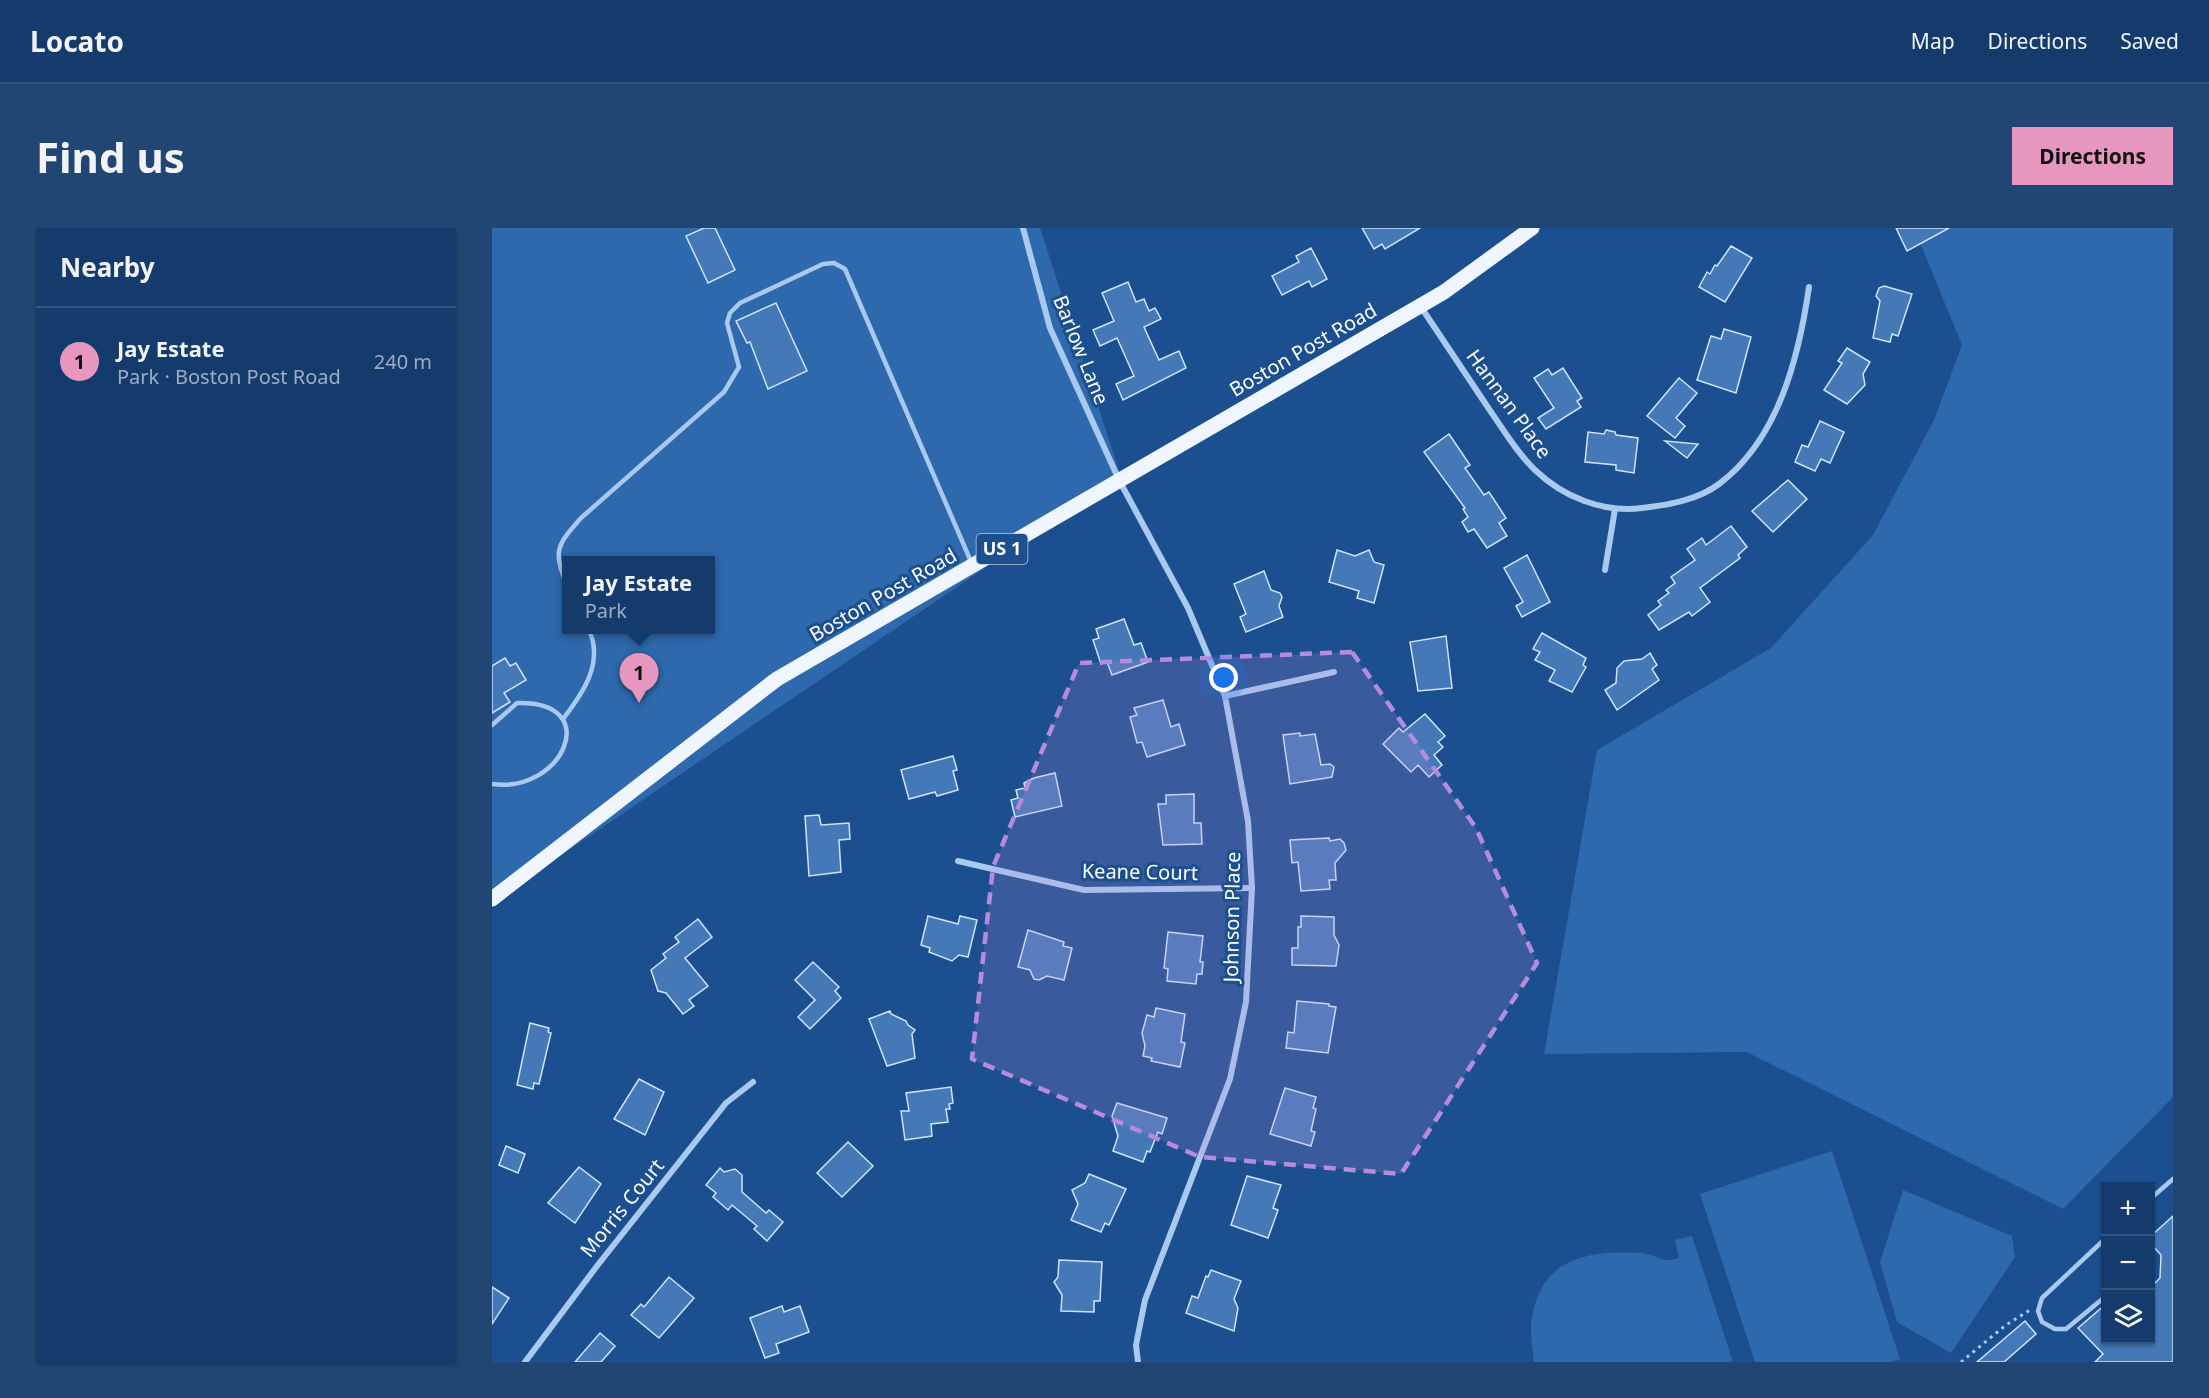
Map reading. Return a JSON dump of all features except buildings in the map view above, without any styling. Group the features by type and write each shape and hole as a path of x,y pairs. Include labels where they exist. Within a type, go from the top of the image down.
{"main road":[{"name":"Boston Post Road","path":"492,899 777,680 1421,306 1532,228"}],"street":[{"name":"Barlow Lane","path":"1023,228 1050,328 1119,480"},
{"name":"Hannan Place","path":"1421,306 1507,436 1534,470 1559,490 1585,501 1615,509 1664,506 1689,499 1718,485 1740,465 1762,436 1783,394 1802,335 1809,287"},
{"name":"Johnson Place","path":"1119,480 1188,608 1230,710 1248,821 1252,888 1246,1002 1230,1079 1145,1300 1136,1345 1138,1362"},
{"path":"1605,570 1615,509"},
{"path":"1225,696 1334,672"},
{"name":"Keane Court","path":"958,861 1084,890 1252,888"},
{"name":"Morris Court","path":"525,1362 597,1266 726,1103 753,1082"}],"lane":[{"path":"562,573 557,554 562,539 581,518 724,392 735,377 739,367 727,323 730,312 740,303 823,264 834,263 845,269 973,566"},
{"path":"563,719 595,663 594,641 591,634"},
{"path":"492,725 517,703 534,702 549,706 563,719 567,737 563,753 548,769 533,780 509,787 492,784"},
{"path":"2155,1195 2173,1179"},
{"path":"2101,1242 2042,1298 2038,1311 2042,1322 2055,1329 2066,1329 2101,1300"}],"path":[{"path":"1961,1362 2006,1324 2040,1306"}],"highlighted area":[{"path":"1352,652 1476,828 1537,963 1401,1174 1200,1157 972,1059 993,867 1079,663"}],"shaded area":[{"path":"492,228 1040,228 1127,495 1119,481 1081,503 492,902"},
{"path":"1914,228 2173,228 2173,1097 2063,1209 1747,1052 1544,1054 1597,750 1771,648 1873,535 1934,420 1962,345"},
{"path":"1832,1151 1900,1359 1891,1362 1755,1362 1700,1194"},
{"path":"1903,1190 2012,1236 2015,1257 1951,1353 1897,1322 1880,1262"},
{"path":"1692,1236 1733,1362 1534,1362 1531,1325 1535,1303 1543,1286 1554,1273 1582,1257 1600,1254 1640,1253 1673,1260 1679,1258 1675,1240"}],"place":[{"name":"Jay Estate","path":"639,703"}]}
